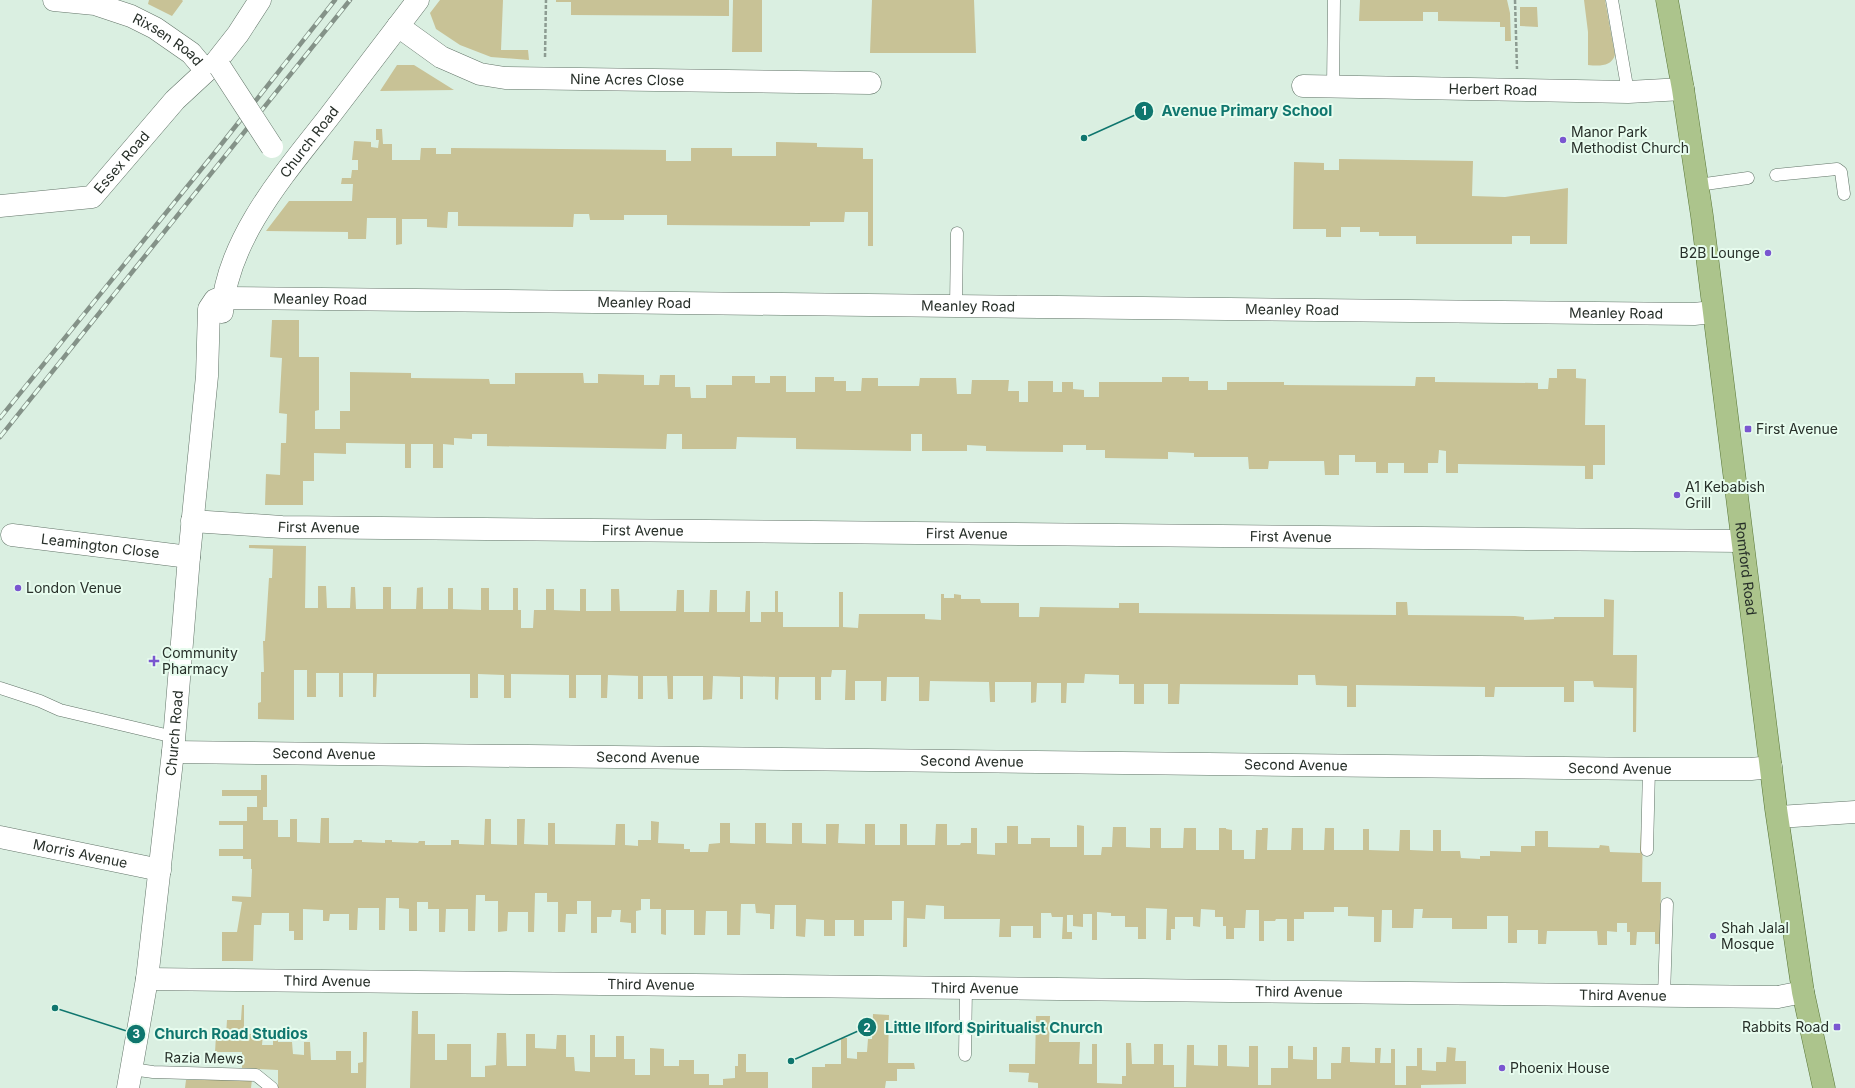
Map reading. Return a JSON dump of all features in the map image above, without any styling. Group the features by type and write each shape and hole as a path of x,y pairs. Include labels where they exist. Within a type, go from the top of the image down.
{"main road":[{"name":"Romford Road","path":"1667,0 1698,185 1778,817 1804,992 1824,1088"}],"street":[{"name":"Rixsen Road","path":"54,0 95,2 131,16 155,28 214,67 272,147 291,166"},
{"name":"Essex Road","path":"0,206 92,197 175,100 214,67 260,0"},
{"name":"Church Road","path":"130,1079 147,979 160,870 207,376 220,326 223,298 233,266 249,228 291,166 418,0"},
{"name":"Nine Acres Close","path":"398,26 441,57 480,74 505,78 870,83"},
{"name":"Herbert Road","path":"1303,86 1628,92 1683,89"},
{"name":"Meanley Road","path":"223,298 1694,314 1713,312"},
{"name":"First Avenue","path":"192,521 282,527 1742,541"},
{"name":"Leamington Close","path":"12,535 189,557"},
{"name":"Second Avenue","path":"173,744 1649,769 1751,769 1771,767"},
{"path":"1778,817 1855,812"},
{"name":"Morris Avenue","path":"0,837 160,870"},
{"name":"Third Avenue","path":"147,979 1778,997 1804,992"}],"lane":[{"path":"1333,87 1334,0"},
{"path":"1612,0 1628,92"},
{"path":"1776,174 1837,169 1841,172 1844,194"},
{"path":"1698,185 1748,178"},
{"path":"956,307 957,233"},
{"path":"0,688 40,701 60,710 173,744"},
{"path":"1646,850 1649,769"},
{"path":"1664,996 1667,904"},
{"path":"965,1055 966,988"},
{"name":"Razia Mews","path":"130,1079 153,1072 256,1075 272,1088"}],"path":[{"path":"544,79 546,0"},
{"path":"1516,0 1517,91"}],"shaded area":[{"path":"149,0 183,1 172,16 148,4"},
{"path":"440,0 503,0 501,50 528,50 529,60 491,57 460,45 436,29 430,13"},
{"path":"556,0 729,0 729,16 571,15 571,2 556,2"},
{"path":"733,0 762,0 762,52 732,52"},
{"path":"872,0 974,0 976,53 870,53"},
{"path":"1360,0 1507,0 1510,13 1511,41 1505,41 1505,27 1500,27 1500,22 1438,21 1438,12 1423,12 1423,21 1359,21"},
{"path":"1584,0 1605,0 1615,55 1608,64 1588,65 1588,32"},
{"path":"1520,7 1537,7 1538,27 1520,26"},
{"path":"397,65 414,65 454,90 380,91"},
{"path":"376,129 382,129 383,144 392,144 392,160 420,160 421,148 436,148 436,154 451,154 451,148 666,150 666,161 691,161 691,148 732,148 732,156 776,156 776,142 817,143 817,147 863,148 863,159 873,159 873,246 868,246 868,212 845,212 844,222 810,222 810,226 667,225 667,215 624,215 624,220 590,220 589,214 574,214 573,227 458,226 458,212 448,212 447,228 427,227 427,219 402,219 402,244 396,245 396,218 367,218 366,239 348,239 348,232 266,231 289,201 352,201 353,184 341,184 342,178 351,178 352,170 358,170 358,160 352,160 354,141 371,142 371,147 378,148 379,140 376,140"},
{"path":"1339,159 1473,161 1472,196 1505,197 1568,188 1567,244 1530,244 1530,236 1512,236 1512,244 1416,244 1416,236 1379,236 1379,232 1360,232 1360,227 1341,227 1341,237 1326,237 1326,229 1293,229 1294,162 1324,163 1324,170 1339,170"},
{"path":"272,320 299,320 299,357 319,357 319,410 315,411 315,429 340,429 340,411 350,411 350,372 411,373 411,378 489,379 490,384 515,384 515,373 583,373 584,383 598,383 598,374 644,375 644,385 659,385 660,375 675,375 675,387 690,387 691,398 706,398 706,385 732,385 732,376 755,376 755,383 770,383 770,376 786,376 786,392 815,392 815,377 834,377 834,381 846,381 846,391 861,391 862,378 878,378 878,386 919,386 920,378 956,378 957,394 971,394 972,380 1009,380 1008,391 1019,391 1019,402 1028,402 1028,381 1053,381 1053,392 1062,392 1062,382 1073,382 1073,389 1084,390 1084,397 1099,397 1099,382 1162,382 1162,377 1189,377 1189,381 1208,381 1208,390 1227,390 1227,382 1284,382 1284,385 1415,386 1416,377 1435,377 1435,382 1538,383 1538,389 1548,389 1549,378 1557,378 1557,369 1576,369 1576,378 1586,379 1585,425 1605,425 1605,465 1593,465 1593,479 1585,479 1585,466 1458,464 1458,473 1446,473 1446,451 1439,450 1438,463 1428,463 1428,473 1404,473 1404,463 1388,463 1388,473 1376,473 1376,462 1355,462 1355,455 1339,455 1339,475 1325,475 1324,461 1269,461 1268,469 1249,469 1248,457 1194,457 1194,453 1168,452 1168,459 1105,458 1105,450 1086,450 1086,445 1063,445 1063,452 986,451 986,446 967,445 967,451 922,451 922,434 911,434 911,451 796,449 796,438 737,437 736,449 682,449 682,434 667,434 666,449 487,446 487,434 472,434 472,439 454,438 454,445 443,444 443,468 433,468 433,444 411,444 411,468 405,468 405,444 346,443 346,454 314,453 314,481 303,481 303,505 265,505 266,474 280,475 281,443 286,443 287,414 279,413 282,358 270,357"},
{"path":"249,545 306,546 305,608 318,608 318,586 326,586 327,608 350,608 351,587 355,587 356,609 383,609 383,587 391,587 391,609 416,609 417,588 423,587 423,609 448,609 448,588 453,588 453,609 481,610 481,588 489,588 489,610 513,610 513,588 518,588 518,610 521,610 521,628 533,628 534,610 546,610 546,589 554,589 554,610 580,611 580,589 586,589 586,611 611,611 611,589 619,589 620,611 676,611 677,590 684,590 684,612 709,612 710,590 717,590 717,612 745,612 746,591 750,591 750,622 761,622 761,612 775,612 775,591 778,591 778,612 783,612 783,627 839,627 839,592 843,592 843,627 858,628 859,614 925,614 925,619 941,620 941,594 944,594 944,598 954,598 954,594 961,595 961,599 980,599 981,603 1019,603 1019,617 1039,617 1040,607 1119,608 1119,603 1139,603 1139,613 1396,615 1396,602 1407,602 1408,615 1515,616 1524,617 1524,620 1554,619 1554,617 1604,617 1604,599 1614,600 1613,655 1637,655 1636,732 1633,732 1633,688 1594,687 1593,681 1574,681 1574,702 1564,702 1564,687 1495,687 1494,697 1485,697 1485,687 1356,685 1356,707 1347,707 1347,686 1316,685 1315,675 1298,675 1298,685 1180,684 1179,704 1168,704 1168,684 1144,684 1144,704 1134,704 1134,684 1119,684 1119,675 1085,674 1084,683 1067,683 1066,703 1061,703 1061,683 1037,683 1036,702 1031,703 1031,682 995,682 995,702 990,702 989,682 930,681 929,701 919,701 919,677 887,677 886,701 881,701 881,681 855,681 855,700 845,700 846,670 832,670 831,677 821,677 821,700 815,700 815,677 779,677 778,700 775,699 775,677 743,676 743,699 740,699 740,677 713,676 712,699 703,700 703,676 673,676 673,699 668,699 667,676 643,676 643,699 638,699 638,676 608,675 607,698 601,698 601,675 576,675 576,698 569,698 569,675 511,674 511,698 504,698 504,675 478,674 478,698 470,698 470,674 377,674 376,697 373,697 373,673 343,673 343,697 339,697 339,673 316,673 316,697 307,697 307,670 294,670 294,720 258,719 258,703 261,702 261,672 264,672 263,641 265,641 269,578 272,578 273,549 249,548"},
{"path":"261,775 267,775 267,807 263,807 263,820 278,820 278,837 290,837 290,819 297,819 297,842 320,843 321,818 329,818 329,843 353,843 354,840 362,840 362,842 385,843 385,840 392,840 392,842 418,843 419,841 425,841 425,845 451,845 451,840 459,840 459,844 484,845 485,819 491,819 491,844 517,845 517,819 525,819 524,844 548,845 548,823 555,823 555,844 615,845 616,824 625,824 625,845 638,846 638,840 651,840 651,821 659,822 658,843 684,844 684,849 690,849 690,852 708,852 709,844 720,843 720,823 730,823 730,843 755,844 755,823 766,823 766,843 792,844 792,823 802,823 802,843 826,844 826,824 839,824 838,843 865,844 865,824 875,824 875,845 900,845 900,824 907,824 907,845 935,845 936,824 947,824 947,845 971,843 971,828 977,828 977,854 995,855 995,843 1007,843 1007,826 1018,826 1018,844 1031,844 1031,838 1050,838 1050,847 1077,847 1077,825 1084,826 1084,855 1101,855 1102,847 1112,847 1113,827 1126,827 1126,847 1150,848 1150,828 1161,828 1161,848 1183,848 1184,828 1196,828 1196,850 1219,850 1219,828 1226,828 1232,830 1232,850 1244,850 1244,859 1255,859 1256,830 1268,828 1267,850 1291,850 1292,828 1303,828 1303,850 1324,850 1325,828 1334,828 1334,850 1363,850 1363,829 1369,829 1369,850 1399,851 1400,830 1410,830 1410,850 1433,851 1433,830 1441,830 1441,851 1460,851 1461,858 1480,859 1480,856 1490,856 1490,851 1521,852 1521,846 1535,846 1535,831 1548,831 1548,847 1599,848 1600,845 1609,846 1610,852 1640,853 1641,826 1643,826 1642,882 1661,882 1660,944 1655,944 1655,932 1637,932 1636,945 1630,945 1630,932 1627,932 1627,923 1617,923 1617,932 1607,931 1607,945 1598,945 1597,931 1547,931 1546,944 1538,944 1538,930 1517,930 1517,943 1508,943 1508,916 1487,916 1487,929 1452,929 1452,918 1422,918 1423,909 1414,909 1413,928 1392,928 1392,910 1382,910 1381,942 1374,942 1374,917 1348,916 1348,907 1334,907 1334,912 1304,912 1304,919 1294,919 1294,941 1287,941 1287,919 1276,919 1275,921 1264,921 1264,941 1259,941 1259,910 1246,910 1245,928 1234,928 1234,939 1226,939 1226,926 1223,926 1223,917 1215,917 1215,910 1201,909 1200,927 1193,926 1193,917 1175,917 1175,929 1171,929 1171,940 1166,940 1167,909 1146,908 1146,939 1138,939 1138,927 1125,927 1125,916 1111,916 1111,913 1097,912 1097,940 1092,940 1092,914 1083,914 1083,927 1073,926 1073,915 1067,915 1067,932 1072,932 1072,939 1062,939 1063,917 1052,917 1051,913 1041,913 1041,938 1033,938 1033,926 1011,926 1011,937 999,937 1000,919 944,919 944,906 926,905 925,919 907,918 907,947 903,947 904,901 892,901 892,920 864,920 864,936 854,936 854,920 835,920 835,936 824,936 824,920 806,919 805,937 796,936 796,905 775,905 774,929 770,929 770,914 756,913 755,904 741,904 740,935 727,935 727,911 706,911 705,935 694,935 694,910 666,910 666,935 661,934 661,909 650,909 650,899 641,899 641,910 636,911 636,933 631,933 631,923 620,922 621,910 612,910 611,917 597,917 597,933 591,933 591,901 577,901 577,914 566,914 565,932 558,932 558,902 547,902 547,893 535,893 534,932 528,932 528,912 508,912 507,931 498,932 498,901 485,901 485,895 476,895 475,931 468,931 468,909 446,909 445,932 439,932 439,909 428,909 428,902 417,902 417,931 409,931 409,909 399,908 399,898 386,898 385,930 379,930 379,908 358,908 357,930 349,930 349,914 330,914 329,921 323,921 323,910 303,909 303,940 294,940 294,931 289,931 289,913 262,913 261,925 254,925 253,961 222,961 222,932 237,932 242,902 232,901 232,896 251,897 252,869 251,859 243,859 243,856 219,856 219,849 243,849 243,825 219,825 219,821 247,821 247,807 257,807 257,796 222,796 222,790 261,790"},
{"path":"242,1005 244,1005 244,1034 263,1034 262,1045 273,1045 273,1033 278,1033 278,1042 292,1042 293,1054 304,1055 304,1042 310,1042 311,1060 336,1060 336,1051 351,1051 351,1073 358,1073 358,1063 363,1062 363,1032 367,1032 366,1088 278,1088 278,1070 242,1068 242,1052 215,1052 216,1036 226,1035 227,1020 241,1020"},
{"path":"412,1011 418,1011 418,1034 435,1034 435,1060 447,1060 447,1044 471,1044 471,1077 485,1077 485,1066 496,1065 497,1033 506,1033 507,1066 526,1066 526,1034 535,1034 535,1048 556,1049 557,1035 566,1035 566,1057 574,1057 575,1071 590,1072 590,1035 595,1035 595,1057 616,1057 616,1036 624,1036 624,1059 635,1059 635,1075 650,1075 650,1048 664,1049 664,1066 679,1066 679,1060 694,1060 694,1074 709,1074 709,1085 723,1085 723,1079 735,1078 735,1066 738,1066 738,1054 746,1054 746,1072 768,1072 768,1088 410,1088"},
{"path":"873,1014 889,1015 888,1063 914,1063 915,1069 897,1069 897,1081 886,1081 885,1088 812,1088 812,1067 825,1067 825,1064 841,1064 841,1038 847,1038 847,1058 857,1059 857,1052 867,1052 868,1039 872,1039"},
{"path":"1036,1016 1050,1016 1049,1042 1080,1042 1079,1064 1092,1064 1092,1044 1097,1044 1097,1083 1122,1084 1122,1076 1126,1076 1126,1043 1131,1043 1132,1064 1154,1064 1154,1044 1163,1044 1163,1065 1174,1065 1174,1087 1186,1087 1187,1045 1194,1045 1194,1065 1218,1066 1218,1045 1227,1045 1227,1066 1249,1067 1249,1046 1258,1046 1258,1085 1271,1085 1271,1068 1288,1068 1288,1046 1293,1046 1293,1059 1313,1060 1313,1047 1317,1047 1317,1079 1331,1079 1331,1063 1341,1063 1342,1047 1350,1047 1350,1062 1375,1063 1375,1048 1381,1048 1380,1063 1391,1063 1391,1049 1395,1049 1395,1085 1406,1085 1406,1066 1417,1066 1417,1048 1422,1048 1422,1070 1436,1071 1436,1062 1446,1062 1447,1047 1456,1048 1455,1061 1466,1061 1466,1084 1421,1085 1421,1088 1038,1088 1038,1083 1028,1082 1029,1073 1009,1072 1009,1064 1035,1064"},
{"path":"252,1079 251,1088 185,1088 186,1080"}],"railway":[{"path":"0,418 216,151 335,0"},
{"path":"0,437 350,0"}],"place":[{"name":"Avenue Primary School","path":"1084,138"},
{"name":"Manor Park Methodist Church","path":"1563,140"},
{"name":"B2B Lounge","path":"1768,253"},
{"name":"First Avenue","path":"1748,429"},
{"name":"A1 Kebabish Grill","path":"1677,495"},
{"name":"London Venue","path":"18,588"},
{"name":"Community Pharmacy","path":"154,661"},
{"name":"Shah Jalal Mosque","path":"1713,936"},
{"name":"Church Road Studios","path":"55,1008"},
{"name":"Rabbits Road","path":"1837,1027"},
{"name":"Little Ilford Spiritualist Church","path":"791,1061"},
{"name":"Phoenix House","path":"1502,1068"}]}
